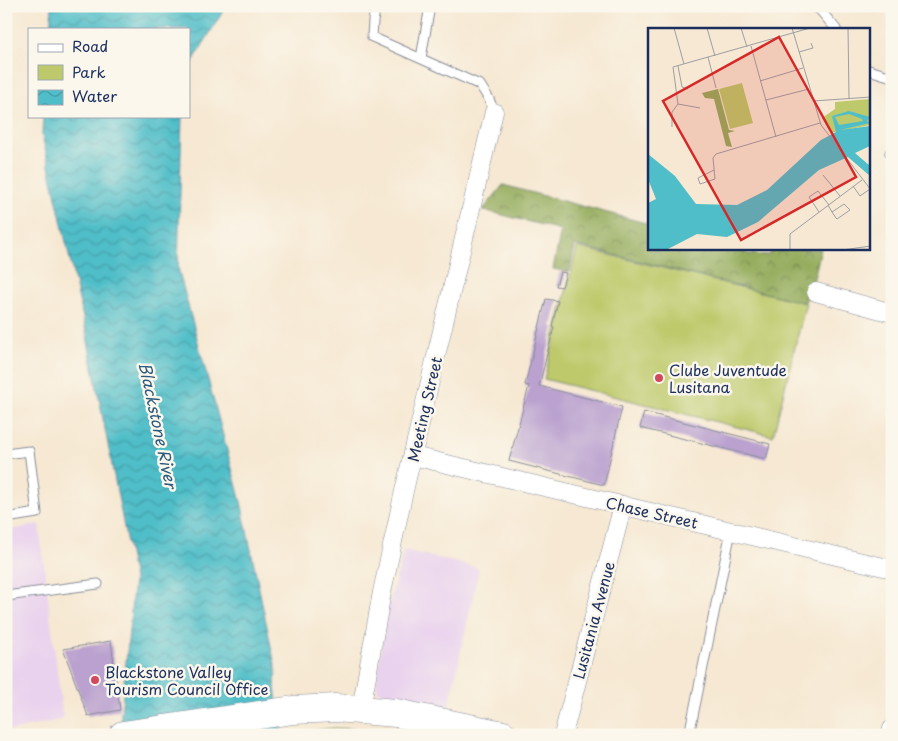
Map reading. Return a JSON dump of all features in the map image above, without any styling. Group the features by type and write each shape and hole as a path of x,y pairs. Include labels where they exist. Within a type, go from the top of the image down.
{"main road":[{"path":"123,735 293,710 322,708 361,709 412,716 502,735"}],"street":[{"name":"Meeting Street","path":"361,709 382,592 494,112"},
{"path":"816,292 892,312"},
{"name":"Chase Street","path":"413,456 892,569"},
{"name":"Lusitania Avenue","path":"563,735 623,505"},
{"path":"890,735 892,729"}],"lane":[{"path":"376,6 372,21 372,37 480,85 489,99 494,112"},
{"path":"421,58 430,6"},
{"path":"813,6 820,10 835,28"},
{"path":"870,70 892,77"},
{"path":"6,454 29,451 37,513 6,518"},
{"path":"689,735 731,531"},
{"path":"6,596 98,584"}],"shaded area":[{"path":"39,524 63,719 6,732 6,531"},
{"path":"404,550 479,568 448,710 379,692 376,684 386,615"}],"green space":[{"path":"503,185 648,224 648,250 735,250 749,254 769,255 772,250 821,250 812,286 805,302 801,302 575,245 569,272 553,269 561,230 483,210"},
{"path":"577,247 806,303 773,436 544,379"},
{"path":"334,728 384,731 384,735 282,735"}],"water":[{"path":"52,6 226,6 190,66 190,28 50,28"},
{"name":"Blackstone River","path":"43,118 182,118 178,268 241,502 276,670 275,688 282,735 119,735 134,579 86,331 42,135"}],"building":[{"path":"560,272 566,273 562,287 556,286"},
{"path":"546,299 558,301 552,326 554,327 539,386 622,407 604,485 509,461 529,386 525,385"},
{"path":"644,412 770,444 766,459 640,428"},
{"name":"Blackstone Valley Tourism Council Office","path":"111,641 120,710 88,716 63,649"}],"place":[{"name":"Clube Juventude Lusitana","path":"659,378"},
{"name":"Blackstone Valley Tourism Council Office","path":"95,680"}]}
